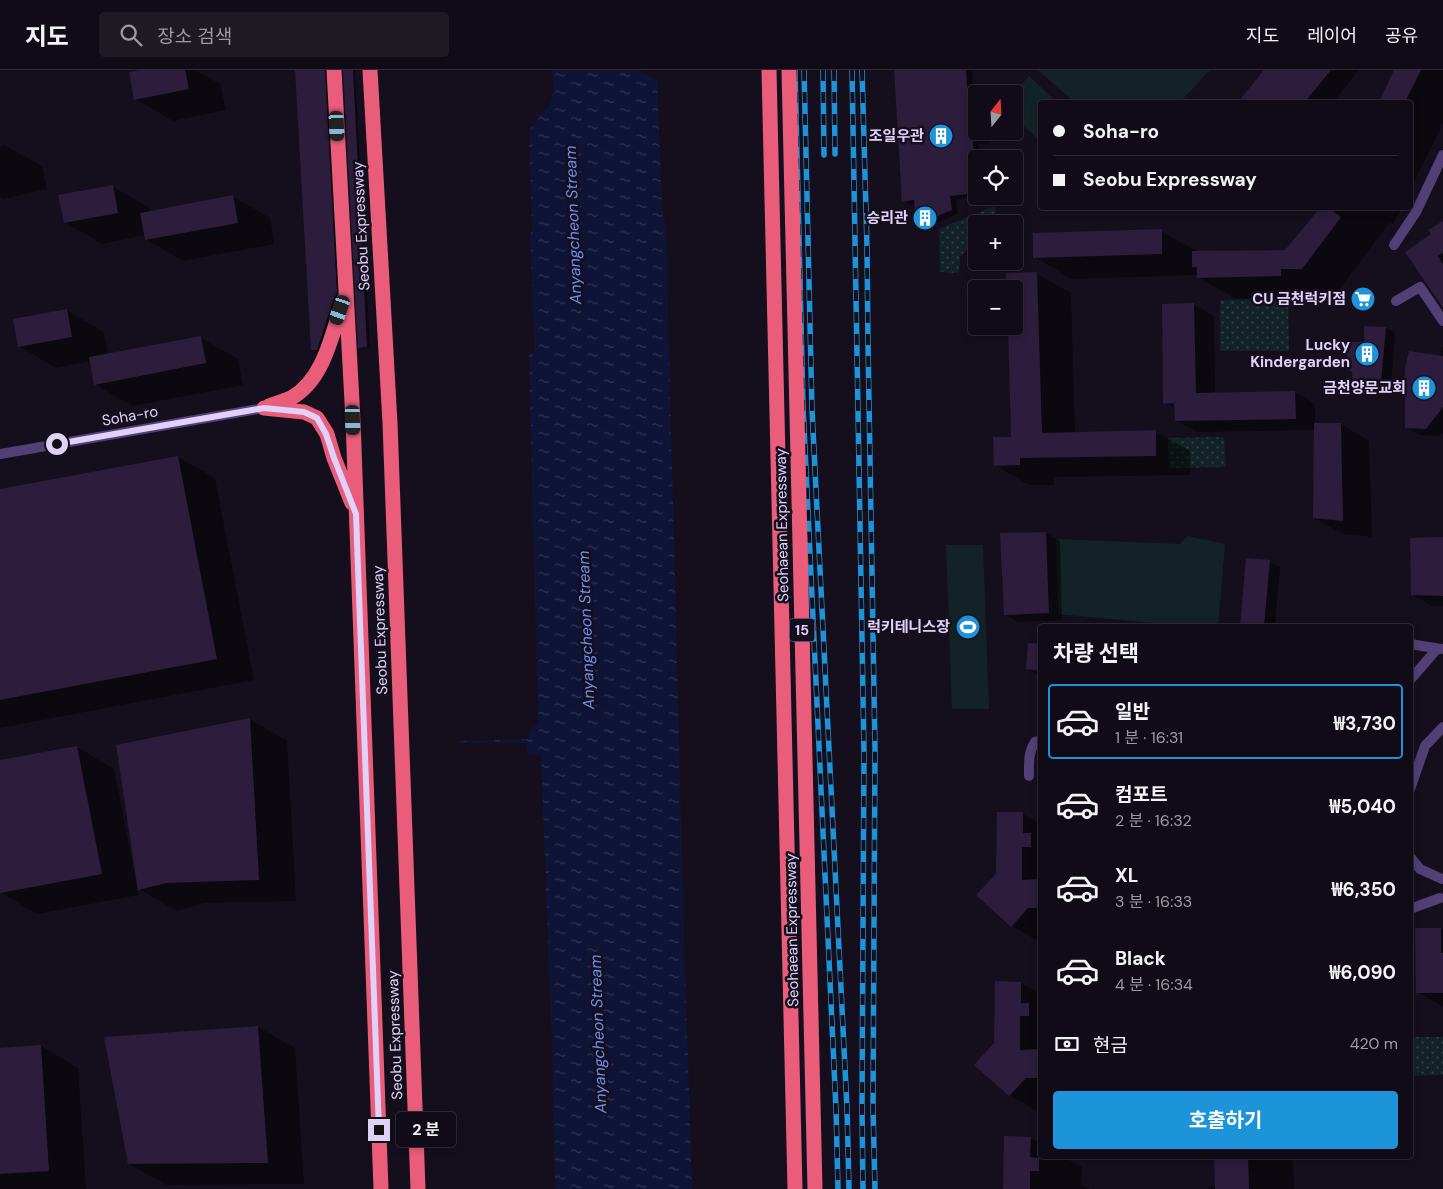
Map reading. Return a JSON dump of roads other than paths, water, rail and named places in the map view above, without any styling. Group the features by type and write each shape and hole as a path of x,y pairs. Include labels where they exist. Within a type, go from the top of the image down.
{"highway":[{"name":"Seobu Expressway","path":"334,70 353,420 381,1189"},
{"name":"Seobu Expressway","path":"370,70 390,423 418,1189"},
{"name":"Seohaean Expressway","path":"769,70 795,1189"},
{"name":"Seohaean Expressway","path":"790,70 815,1189"},
{"path":"264,408 290,398 314,379 321,366 346,292"},
{"path":"264,408 304,412 317,418 326,434 356,514"}],"street":[{"path":"1394,245 1416,212 1443,155"},
{"path":"1396,301 1420,287 1443,321"},
{"name":"Soha-ro","path":"0,454 264,408"},
{"path":"1413,644 1440,649"},
{"path":"1413,677 1440,649"},
{"path":"1413,780 1425,746 1443,727"},
{"path":"1029,776 1028,755 1035,742 1038,741"},
{"path":"1413,861 1420,869 1443,879 1440,885 1442,900 1413,908"}],"water":[{"name":"Anyangcheon Stream","path":"551,70 639,70 657,81 662,205 666,227 692,1189 555,1189 552,1044 541,755 527,754 527,743 459,743 459,741 528,739 533,727 538,722 529,353 535,353 530,236 532,228 529,132 538,120 538,114 546,110 551,102 553,85"}],"railway":[{"path":"795,70 803,405 836,1109 838,1189"},
{"path":"804,70 812,410 847,1108 849,1189"},
{"path":"823,70 824,155"},
{"path":"834,70 835,154"},
{"path":"852,70 864,752 863,1189"},
{"path":"862,70 867,247 875,749 873,1108 875,1189"}],"place":[{"name":"조일우관","path":"941,136"},
{"name":"승리관","path":"925,218"},
{"name":"CU 금천럭키점","path":"1363,299"},
{"name":"Lucky Kindergarden","path":"1367,354"},
{"name":"금천양문교회","path":"1424,388"},
{"name":"럭키테니스장","path":"968,627"}]}
